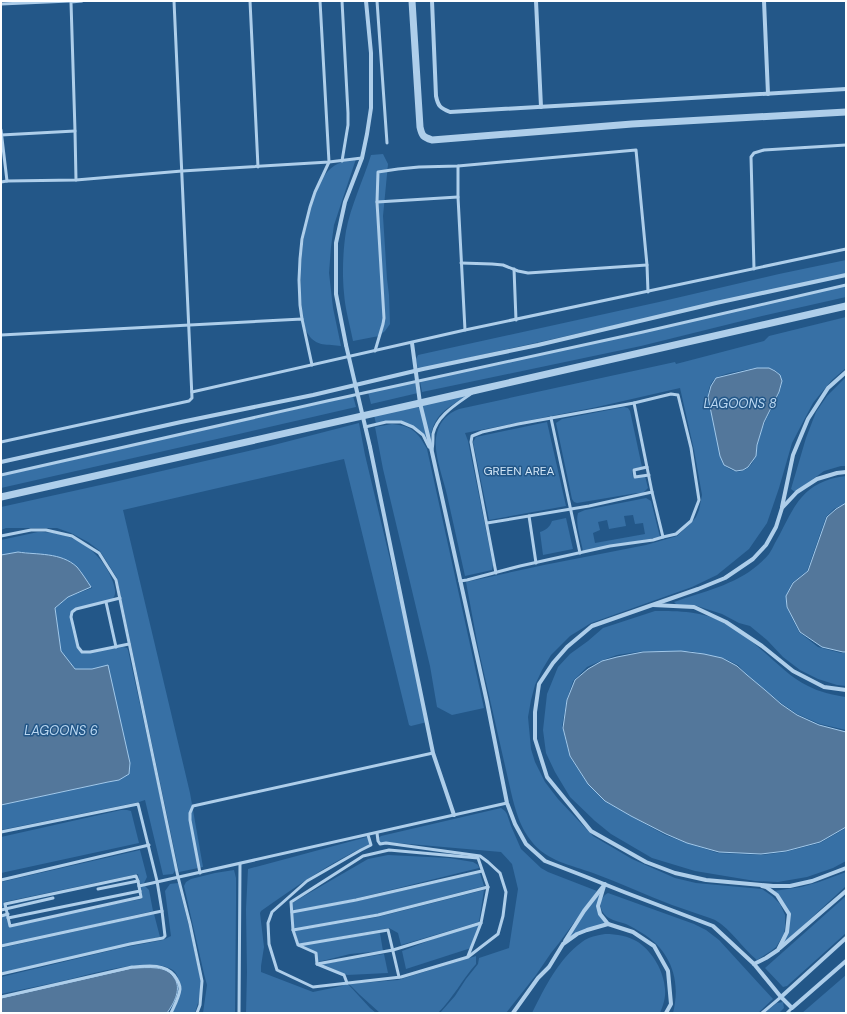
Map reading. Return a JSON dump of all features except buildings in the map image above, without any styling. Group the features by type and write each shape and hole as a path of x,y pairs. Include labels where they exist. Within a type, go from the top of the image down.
{"street":[{"path":"366,1 371,52 371,108 362,158 345,202 336,243 336,294 346,345 370,447 433,753 454,815"},
{"path":"412,1 420,127 424,138 432,140 632,124 846,112"},
{"path":"432,1 436,96 439,106 450,112 846,89"},
{"path":"536,1 541,107"},
{"path":"764,1 768,94"},
{"path":"1,462 181,422 313,395 538,345 716,303 846,275"},
{"path":"1,497 846,306"},
{"path":"412,343 420,403 487,702 507,804 515,824 526,844 544,861 713,926 754,964 792,1008 846,960"},
{"path":"846,372 828,388 808,419 793,455 782,508 776,527 766,545 753,559 725,578 592,626 567,647 554,662 539,684 535,712 535,739 547,777 591,831 646,862 675,873 706,880 773,886 790,886 812,881 846,868"},
{"path":"782,508 798,492 817,479 846,472"},
{"path":"651,605 694,607 726,622 762,646 793,671 824,687 846,690"},
{"path":"605,884 598,906 600,914 608,924 633,932 654,946 668,971 672,1004 666,1013"},
{"path":"512,1013 538,978 553,961 584,911 605,884"},
{"path":"752,884 766,887 777,895 788,914 787,932 778,950"},
{"path":"754,964 778,950 846,891"},
{"path":"563,944 577,934 608,924"},
{"path":"781,997 846,938"}],"lane":[{"path":"70,1 76,180"},
{"path":"1,4 82,1"},
{"path":"1,442 189,401 192,398 174,1"},
{"path":"250,1 258,167"},
{"path":"312,365 302,319 299,280 302,239 310,207 329,162 320,1"},
{"path":"342,1 348,125 342,161"},
{"path":"377,1 388,143"},
{"path":"1,130 8,181"},
{"path":"1,135 75,131"},
{"path":"754,269 751,157 754,153 764,150 846,145"},
{"path":"375,351 383,324 384,310 376,202 378,172 419,167 458,166 636,150 647,265 648,292"},
{"path":"1,182 76,180 182,171 342,161 362,158"},
{"path":"458,166 458,197 465,330"},
{"path":"376,202 458,197"},
{"path":"192,392 465,330 846,249"},
{"path":"461,263 503,265 522,272 558,272 647,265"},
{"path":"514,269 516,320"},
{"path":"1,475 327,400 643,332 846,285"},
{"path":"1,335 302,319"},
{"path":"432,452 434,433 439,420 477,390"},
{"path":"460,581 610,546 653,540 676,534 691,521 699,500 691,448 678,395 670,394 634,403 482,432 472,436 471,442 496,572"},
{"path":"634,403 652,492 663,537"},
{"path":"551,418 580,553"},
{"path":"365,427 386,422 401,422 413,427 423,435 432,452"},
{"path":"647,467 634,470 635,477 649,475"},
{"path":"487,523 589,506 652,492"},
{"path":"529,516 536,563"},
{"path":"1,536 30,530 46,530 72,536 99,553 116,580 178,876 202,981 200,1005 197,1013"},
{"path":"120,598 76,609 72,612 71,617 78,647 82,652 90,652 129,644"},
{"path":"106,602 116,647"},
{"path":"200,872 190,820 190,813 193,806 433,753"},
{"path":"1,832 138,804 157,881 165,936 163,938 130,944 1,974"},
{"path":"139,886 178,876 240,864 507,804"},
{"path":"368,835 371,845 307,881 272,912 268,923 269,944 278,970 313,987 399,977 468,957 498,934 503,916 506,892 500,873 488,862 480,856 386,843 380,844 377,833"},
{"path":"1,880 149,845"},
{"path":"318,964 316,953 298,945 293,930 291,902 363,856 389,850 478,858 488,888 481,923 468,957"},
{"path":"239,1013 240,864"},
{"path":"292,912 356,900 482,871"},
{"path":"137,876 139,886 140,898 10,926 6,904 129,877 137,876"},
{"path":"98,889 138,881"},
{"path":"293,930 378,915 488,888"},
{"path":"1,916 8,916 140,891"},
{"path":"1,910 53,898"},
{"path":"1,946 162,911"},
{"path":"318,964 393,950 481,923"},
{"path":"298,945 388,930 399,977"},
{"path":"318,964 344,975 347,983"},
{"path":"1,997 132,967 160,967 169,970 176,977 180,989 178,1000 170,1013"},
{"path":"762,1013 781,997"},
{"path":"787,1013 792,1008"}],"green space":[{"path":"383,154 388,164 383,216 390,324 379,336 353,341 345,305 343,286 343,262 346,231 371,155"},
{"path":"356,159 334,225 331,247 329,273 333,308 341,346 323,344 315,341 308,334 302,315 301,264 305,229 315,195 326,173 338,164"},
{"path":"846,260 846,274 418,369 416,359 418,355"},
{"path":"846,286 846,297 641,346 422,392 420,381"},
{"path":"846,317 846,368 832,380 813,403 792,443 767,523 749,549 717,575 692,587 591,623 570,636 551,655 542,670 535,685 528,717 531,749 535,762 545,782 558,799 593,836 632,859 675,878 696,883 762,889 780,904 785,915 784,934 776,947 757,960 727,929 715,920 560,862 545,854 528,837 516,812 478,647 466,582 646,545 677,536 696,517 702,495 694,450 680,388 597,407 465,433 468,441 493,565 492,570 465,576 437,456 436,440 438,429 442,421 448,415 459,409 675,362 676,364 764,341 769,336","holes":["757,368 777,371 782,382 779,393 762,429 752,464 742,471 737,472 726,467 722,461 708,397 709,389 712,382 719,376"]},
{"path":"846,377 846,466 824,471 795,492 791,489 806,438 816,412 827,396"},
{"path":"417,382 418,393 371,404 368,392"},
{"path":"468,395 442,413 434,424 430,441 422,406"},
{"path":"353,396 356,407 1,488 1,476"},
{"path":"420,407 430,447 424,435 401,421 376,424 374,415"},
{"name":"GREEN AREA","path":"624,407 628,408 630,411 642,467 632,469 633,478 645,476 648,488 643,493 577,503 574,502 572,499 556,423 562,419"},
{"name":"GREEN AREA","path":"547,422 566,506 489,520 473,442 476,437"},
{"path":"359,423 365,455 406,626 427,722 411,726 409,725 344,459 123,510 190,793 203,867 179,872 117,578 100,551 88,542 71,533 57,528 6,528 1,530 1,507 270,446"},
{"path":"392,424 405,426 414,431 421,438 427,449 484,708 452,715 437,707 430,666 383,469 375,427"},
{"path":"846,476 846,503 834,509 826,517 807,571 792,583 786,596 786,606 799,632 818,647 846,653 846,686 837,685 818,679 800,670 783,657 767,640 750,626 739,623 722,614 694,605 677,605 674,602 729,583 749,572 769,554 794,507 807,492 825,481"},
{"path":"646,498 651,501 660,537 583,551 577,517 578,513 585,510","holes":["633,515 635,524 643,523 645,534 595,543 593,533 600,530 598,522 607,520 609,529 626,526 624,516"]},
{"path":"566,518 573,549 543,555 540,532 548,528 552,521"},
{"path":"38,532 69,537 83,544 101,561 113,582 115,594 112,600 76,608 71,612 80,651 82,653 123,647 127,648 128,650 176,869 173,874 163,875 145,800 1,830 1,805 119,780 108,665 92,669 75,669 61,651 55,608 68,597 92,588 77,567 29,553 18,552 1,555 1,540"},
{"path":"655,611 691,612 716,619 746,637 788,673 801,682 821,692 846,697 846,730 820,724 797,714 747,675 738,665 723,658 690,651 644,651 617,655 587,667 573,681 567,699 562,726 570,757 585,780 606,802 665,835 718,853 762,855 785,852 820,843 846,828 846,861 833,868 807,877 778,882 755,881 695,871 652,858 611,834 570,797 546,753 543,730 547,694 558,667 570,654 603,628"},
{"path":"501,808 507,814 521,849 541,868 597,891 536,975 506,1013 440,1013 455,996 478,964 479,958 509,948 518,889 512,864 501,852 386,842 380,843 378,838 381,836"},
{"path":"121,810 131,811 139,843 1,873 1,837"},
{"path":"367,837 370,844 327,867 261,911 264,947 261,972 313,992 342,986 347,983 376,1013 246,1013 246,909 248,869"},
{"path":"140,850 147,877 144,883 140,884 138,874 4,902 4,907 1,908 1,882"},
{"path":"388,855 449,858 473,862 478,865 479,868 346,901 292,911 292,903 368,859"},
{"path":"234,870 236,878 235,1013 203,1013 207,985 184,886 186,882 191,879"},
{"path":"846,872 846,886 783,944 789,912 774,891 801,887"},
{"path":"480,873 484,886 377,914 294,929 293,912 358,901"},
{"path":"178,883 201,982 200,996 195,1013 172,1013 179,995 178,978 171,969 160,966 147,965 116,968 1,994 1,977 121,948 163,940 171,936 165,891 170,884"},
{"path":"145,886 149,890 153,911 1,946 1,917 7,915 10,927 89,909 97,909 98,907 142,899 141,887"},
{"path":"603,887 597,907 607,924 596,926 565,942 574,928"},
{"path":"484,890 479,922 401,945 398,933 389,928 299,944 294,931 378,917"},
{"path":"608,893 694,924 706,930 719,940 773,999 758,1013 673,1013 676,988 674,976 665,955 648,937 624,923 611,919 603,912 601,909 601,902 604,896"},
{"path":"846,896 846,933 787,986 783,987 765,968"},
{"path":"154,914 160,937 1,973 1,948"},
{"path":"479,924 481,927 473,947 406,969 402,951"},
{"path":"380,933 383,951 350,954 318,962 316,953 300,945"},
{"path":"614,934 630,938 643,946 653,957 660,969 665,989 665,998 660,1013 532,1013 553,974 566,956 584,940 593,936"},
{"path":"384,954 388,973 347,975 322,964"},
{"path":"476,956 476,964 438,1013 380,1013 349,984 398,980"},
{"path":"846,975 846,1013 802,1013"},
{"path":"783,1002 784,1008 779,1013 764,1013 777,1003"}],"water":[{"name":"LAGOONS 8","path":"757,368 769,368 775,371 780,375 782,381 779,392 764,422 757,445 756,456 748,467 743,470 736,471 724,465 720,456 708,397 711,386 716,378"},
{"path":"846,503 846,652 843,652 822,647 800,632 787,607 786,596 793,583 808,571 827,517"},
{"name":"LAGOONS 6","path":"18,552 56,556 71,562 83,574 91,587 68,597 55,608 61,651 75,669 92,669 108,665 130,763 129,774 119,780 1,805 1,555"},
{"path":"681,651 722,658 737,666 781,704 797,715 819,725 846,732 846,827 820,842 786,851 761,854 719,852 687,843 631,816 605,801 588,784 570,756 563,728 567,700 575,680 588,669 602,661 643,652"},
{"path":"132,968 160,968 173,976 176,981 177,990 175,1000 167,1013 1,1013 1,998"}]}
